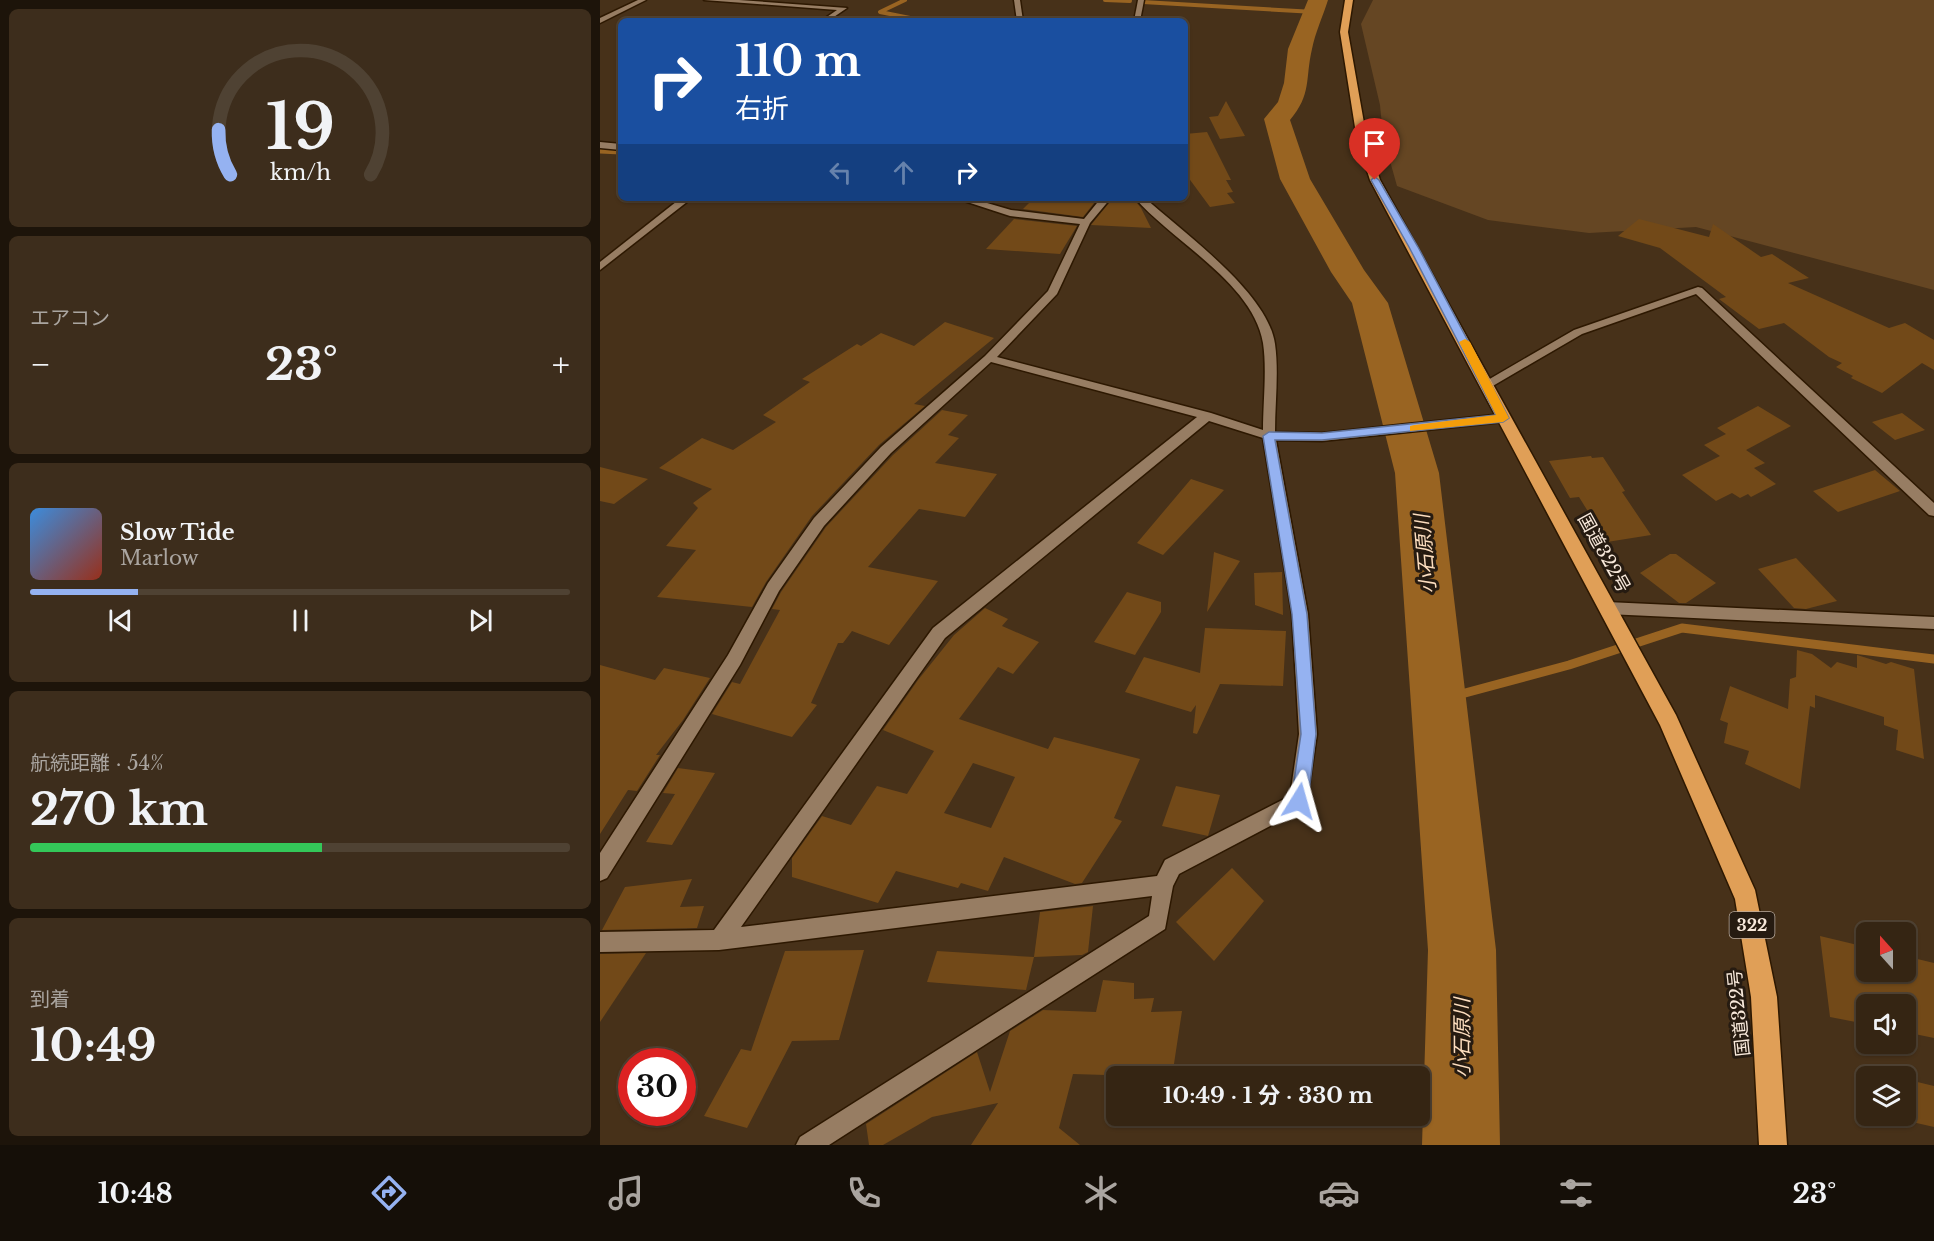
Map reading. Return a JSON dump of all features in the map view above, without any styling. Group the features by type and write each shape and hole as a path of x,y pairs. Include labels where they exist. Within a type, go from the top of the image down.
{"highway":[{"name":"国道322号","path":"1349,0 1344,32 1362,141 1375,180 1669,721 1747,898 1764,996 1773,1145"}],"street":[{"path":"600,21 643,0"},
{"path":"707,0 844,8 829,18"},
{"path":"1017,0 1020,18"},
{"path":"1138,18 1141,0"},
{"path":"600,145 618,147"},
{"path":"600,267 683,201"},
{"path":"970,201 1010,213 1086,222"},
{"path":"600,871 734,660 773,587 819,522 886,450 989,358 1053,292 1086,222 1104,201"},
{"path":"808,1145 1158,922 1163,885 1172,867 1299,801 1308,734 1300,614 1269,436 1269,344 1262,318 1242,290 1143,201"},
{"path":"1487,384 1578,332 1698,290 1934,511"},
{"path":"989,358 1207,416 1269,436 1322,436 1475,423 1503,418"},
{"path":"720,940 939,633 1207,416"},
{"path":"1607,608 1934,623"},
{"path":"600,942 720,940 1163,885"}],"shaded area":[{"path":"1373,0 1934,0 1934,290 1696,227 1589,233 1488,220 1397,186 1383,136 1380,105 1361,24"}],"building":[{"path":"1226,101 1245,136 1220,139 1209,117 1218,116"},
{"path":"1207,132 1231,180 1226,180 1233,192 1227,193 1235,203 1210,207 1188,177 1188,134"},
{"path":"1031,201 1096,201 1083,217 1023,209"},
{"path":"1111,201 1135,201 1151,228 1091,225"},
{"path":"1014,219 1077,226 1060,254 986,249"},
{"path":"1639,219 1709,237 1713,224 1761,257 1772,254 1809,278 1788,283 1889,328 1905,323 1934,340 1934,370 1922,363 1882,393 1851,378 1853,376 1836,367 1842,363 1829,357 1784,323 1759,329 1719,299 1726,297 1660,248 1618,236"},
{"path":"945,322 994,338 914,404 925,406 879,445 812,516 766,582 752,607 657,597 696,550 666,546 698,508 693,503 712,489 659,468 702,438 733,450 776,422 763,415 810,382 802,379 857,344 861,346 881,333 914,346"},
{"path":"1758,406 1791,426 1746,450 1765,463 1754,468 1776,484 1751,497 1748,494 1740,498 1732,493 1716,501 1682,475 1720,456 1704,445 1726,434 1717,428"},
{"path":"942,410 968,415 948,435 959,438 935,463 997,474 965,517 919,509 868,567 938,581 889,645 852,631 843,643 838,643 811,703 817,705 792,737 712,714 732,682 740,684 780,610 772,609 781,592 826,527 893,455"},
{"path":"1902,413 1925,430 1895,440 1872,422"},
{"path":"1591,456 1592,458 1603,457 1625,491 1622,492 1651,535 1607,542 1579,497 1570,498 1549,461"},
{"path":"600,467 648,479 614,504 600,501"},
{"path":"1875,470 1900,491 1838,512 1813,491"},
{"path":"1191,479 1224,490 1163,555 1137,543"},
{"path":"1214,552 1240,561 1207,612"},
{"path":"1670,554 1676,554 1716,583 1686,603 1679,603 1640,573"},
{"path":"1796,558 1837,601 1806,609 1794,608 1758,569"},
{"path":"1282,572 1283,615 1255,605 1254,573"},
{"path":"1127,592 1161,602 1161,612 1135,655 1094,642"},
{"path":"985,608 1008,619 1002,626 1039,642 1013,674 998,667 959,719 1048,749 1054,737 1140,759 1114,818 1122,821 1082,883 1075,884 1004,857 988,891 961,883 958,888 896,871 878,903 792,877 792,858 822,816 851,825 877,786 907,794 934,751 883,730 918,680 954,635","holes":["973,763 1015,777 991,828 944,813"]},
{"path":"1205,628 1286,631 1283,686 1220,684 1197,734 1193,733 1196,705 1191,712 1125,692 1144,657 1200,673"},
{"path":"1797,650 1812,654 1831,668 1837,662 1857,668 1857,655 1886,664 1891,662 1914,669 1924,759 1896,750 1898,730 1884,725 1884,717 1815,695 1815,708 1810,706 1800,789 1745,764 1749,751 1724,743 1728,723 1720,720 1730,686 1788,709 1790,679 1796,677"},
{"path":"600,665 655,680 664,668 710,678 683,720 656,755 660,755 637,791 628,790 600,834"},
{"path":"678,768 715,773 672,845 646,842 675,794 663,793"},
{"path":"1176,786 1220,795 1208,836 1162,826"},
{"path":"1232,868 1264,901 1214,961 1176,922"},
{"path":"692,879 680,907 704,906 697,928 602,930 625,887"},
{"path":"1093,906 1088,952 1082,955 1034,957 1040,912"},
{"path":"1820,936 1856,945 1856,982 1916,982 1916,959 1934,963 1934,1038 1916,1034 1916,994 1856,994 1856,1022 1830,1017"},
{"path":"864,950 839,1040 792,1041 747,1128 704,1116 741,1049 751,1051 785,951"},
{"path":"937,951 1034,957 1026,990 927,982"},
{"path":"646,953 600,1022 600,954"},
{"path":"1103,980 1134,983 1134,999 1154,998 1151,1012 1182,1011 1174,1066 1106,1066 1106,1075 1073,1074 1059,1128 1080,1145 971,1145 998,1103 932,1117 883,1145 869,1145 866,1124 977,1052 990,1092 1010,1031 1043,1010 1096,1012"},
{"path":"1916,1082 1934,1086 1934,1127 1916,1123"}],"waterway":[{"path":"905,0 880,12 910,18"},
{"path":"1105,0 1130,1"},
{"name":"小石原川","path":"1318,0 1300,49 1296,83 1290,104 1277,119 1295,179 1348,272 1370,303 1417,473 1462,950 1461,1145"},
{"path":"1143,2 1315,12"},
{"path":"600,151 618,152"},
{"path":"1439,700 1569,665 1682,628 1934,659"}],"slow traffic":[{"path":"1414,428 1475,423 1503,418 1465,342"}],"route":[{"path":"1299,801 1308,734 1300,614 1269,436 1322,436 1475,423 1503,418 1487,384 1375,180"}]}
